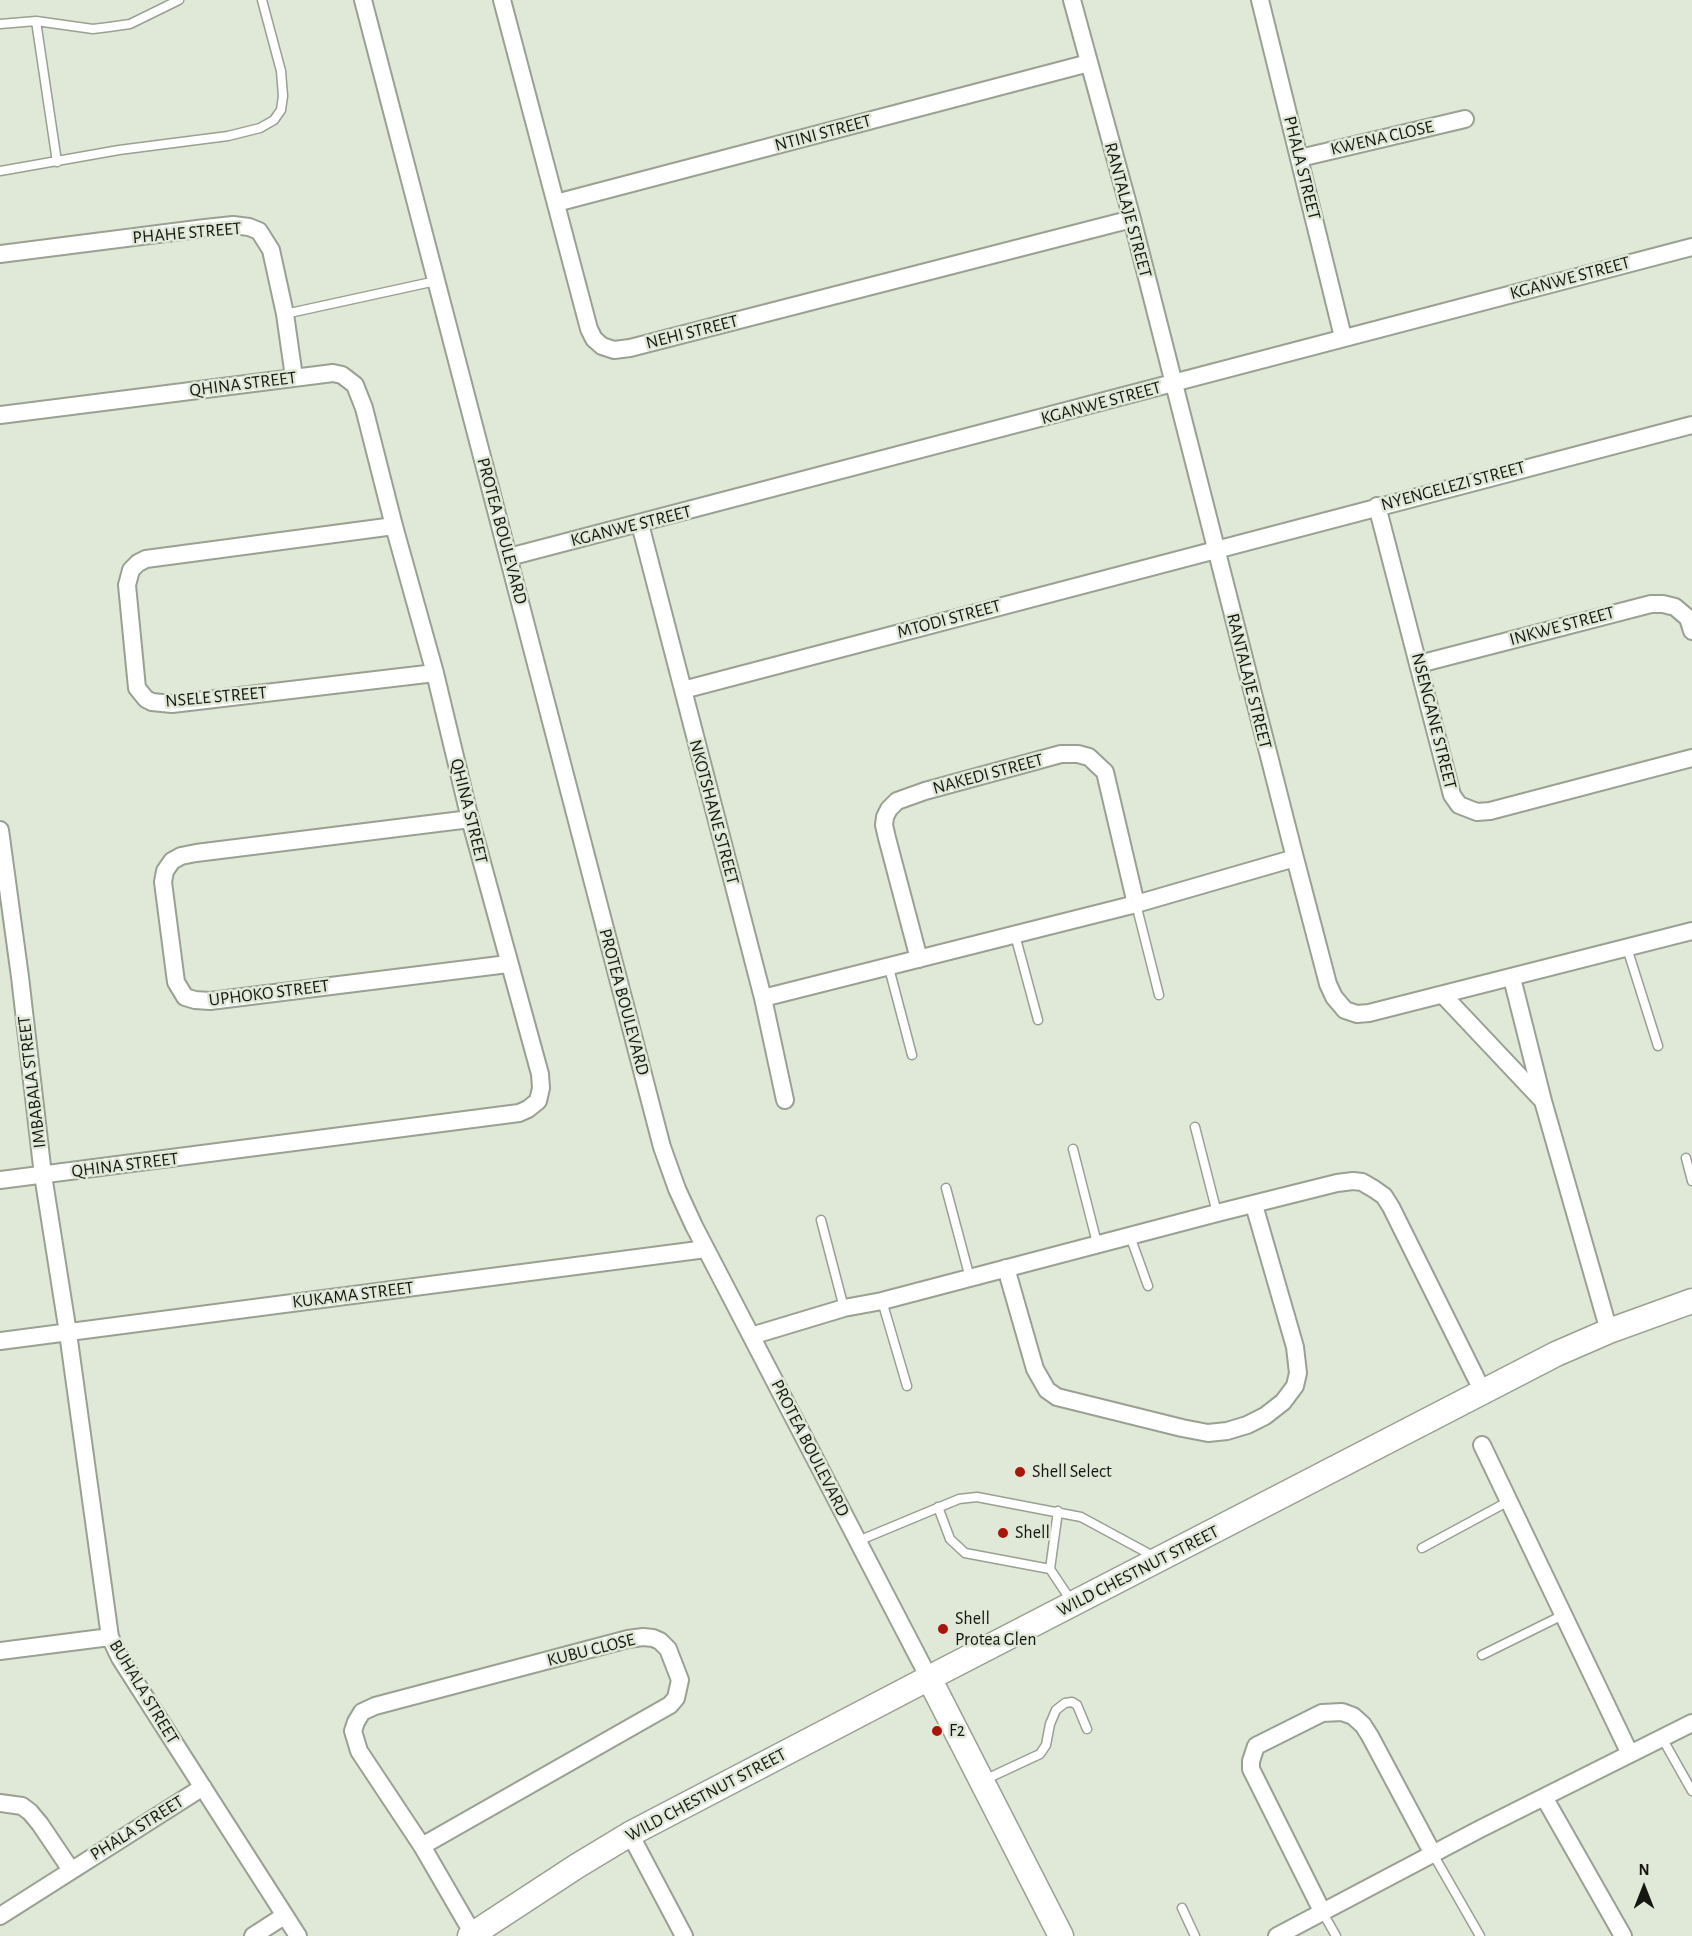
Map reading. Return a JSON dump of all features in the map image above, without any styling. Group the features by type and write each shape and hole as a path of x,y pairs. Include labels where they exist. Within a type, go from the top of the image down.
{"street":[{"name":"PROTEA BOULEVARD","path":"363,0 662,1147 677,1189 1061,1936"},
{"name":"NEHI STREET","path":"502,0 589,329 594,339 602,346 614,350 641,345 1132,219"},
{"name":"RANTALAJE STREET","path":"1072,0 1132,219 1294,858 1328,984 1338,1004 1345,1010 1357,1014 1369,1013 1692,931"},
{"name":"PHALA STREET","path":"1260,0 1343,337"},
{"name":"NTINI STREET","path":"556,203 1089,63"},
{"name":"KWENA CLOSE","path":"1300,158 1465,119"},
{"name":"PHAHE STREET","path":"0,254 232,225 259,231 271,250 285,314 294,377"},
{"name":"KGANWE STREET","path":"509,557 1692,247"},
{"name":"QHINA STREET","path":"0,415 294,377 342,375 355,385 364,408 435,673 470,819 540,1074 541,1088 538,1101 519,1113 0,1180"},
{"name":"NYENGELEZI STREET","path":"1215,549 1692,424"},
{"name":"NSENGANE STREET","path":"1377,506 1452,795 1459,805 1477,812 1500,809 1692,759"},
{"name":"NKOTSHANE STREET","path":"640,524 763,998 785,1100"},
{"name":"NSELE STREET","path":"394,526 146,560 138,563 131,570 127,585 137,688 146,699 152,702 172,704 435,673"},
{"name":"MTODI STREET","path":"683,690 1215,549"},
{"name":"INKWE STREET","path":"1419,664 1651,604 1675,606 1688,618 1692,631"},
{"name":"NAKEDI STREET","path":"919,959 884,825 889,809 897,801 925,790 1061,754 1078,754 1089,757 1105,772 1136,904"},
{"name":"UPHOKO STREET","path":"470,819 196,852 180,856 172,861 165,871 163,882 176,982 185,997 210,1001 508,964"},
{"name":"IMBABALA STREET","path":"0,830 43,1175 68,1333"},
{"path":"763,998 1136,904 1294,858"},
{"path":"1512,978 1543,1101 1609,1331"},
{"path":"1443,995 1543,1101"},
{"path":"752,1336 844,1308 882,1301 1097,1243 1337,1183 1353,1181 1362,1182 1384,1196 1391,1207 1484,1392"},
{"path":"1006,1268 1035,1369 1047,1390 1057,1396 1182,1428 1208,1433 1227,1431 1265,1416 1283,1402 1295,1386 1298,1373 1294,1347 1254,1205"},
{"name":"KUKAMA STREET","path":"0,1341 706,1249"},
{"name":"WILD CHESTNUT STREET","path":"472,1935 630,1834 929,1678 1580,1343 1692,1301"},
{"name":"BUHALA STREET","path":"68,1333 110,1637 120,1659 298,1936"},
{"path":"1482,1445 1630,1754"},
{"path":"0,1651 110,1637"},
{"name":"KUBU CLOSE","path":"422,1846 670,1705 676,1698 680,1680 668,1649 653,1638 628,1639 375,1706 362,1712 353,1731 359,1751 422,1846 472,1935"},
{"path":"1323,1913 1251,1769 1256,1746 1322,1713 1342,1712 1353,1716 1370,1736 1433,1854"},
{"path":"1277,1936 1692,1723"},
{"name":"PHALA STREET","path":"0,1916 203,1787"},
{"path":"1544,1797 1623,1936"},
{"name":"PHALA STREET","path":"0,1803 21,1806 30,1812 70,1870"},
{"path":"630,1834 684,1936"},
{"path":"253,1936 284,1916"}],"lane":[{"path":"0,24 36,21 93,29 109,27 130,24 179,0"},
{"path":"0,171 119,150 228,136 260,128 274,120 281,110 283,96 281,71 262,0"},
{"path":"36,21 57,162"},
{"path":"285,314 436,281"},
{"path":"1136,904 1159,995"},
{"path":"1015,935 1038,1020"},
{"path":"1627,948 1658,1046"},
{"path":"889,968 912,1055"},
{"path":"1195,1127 1217,1213"},
{"path":"1073,1149 1097,1243"},
{"path":"1686,1158 1692,1182"},
{"path":"946,1188 970,1278"},
{"path":"821,1220 844,1308"},
{"path":"1130,1236 1148,1286"},
{"path":"882,1301 907,1386"},
{"path":"858,1541 959,1499 977,1497 1081,1517 1160,1560"},
{"path":"1422,1548 1509,1501"},
{"path":"938,1507 950,1539 965,1553 1050,1569"},
{"path":"1058,1511 1050,1569 1073,1604"},
{"path":"1482,1655 1563,1615"},
{"path":"982,1781 1040,1754 1046,1745 1050,1724 1056,1710 1065,1703 1072,1702 1077,1705 1087,1729"},
{"path":"1662,1738 1692,1791"},
{"path":"1433,1854 1480,1936"},
{"path":"1182,1908 1195,1936"},
{"path":"1323,1913 1336,1936"}],"place":[{"name":"Shell Select","path":"1020,1472"},
{"name":"Shell","path":"1003,1533"},
{"name":"Shell Protea Glen","path":"943,1629"},
{"name":"F2","path":"937,1731"}]}
